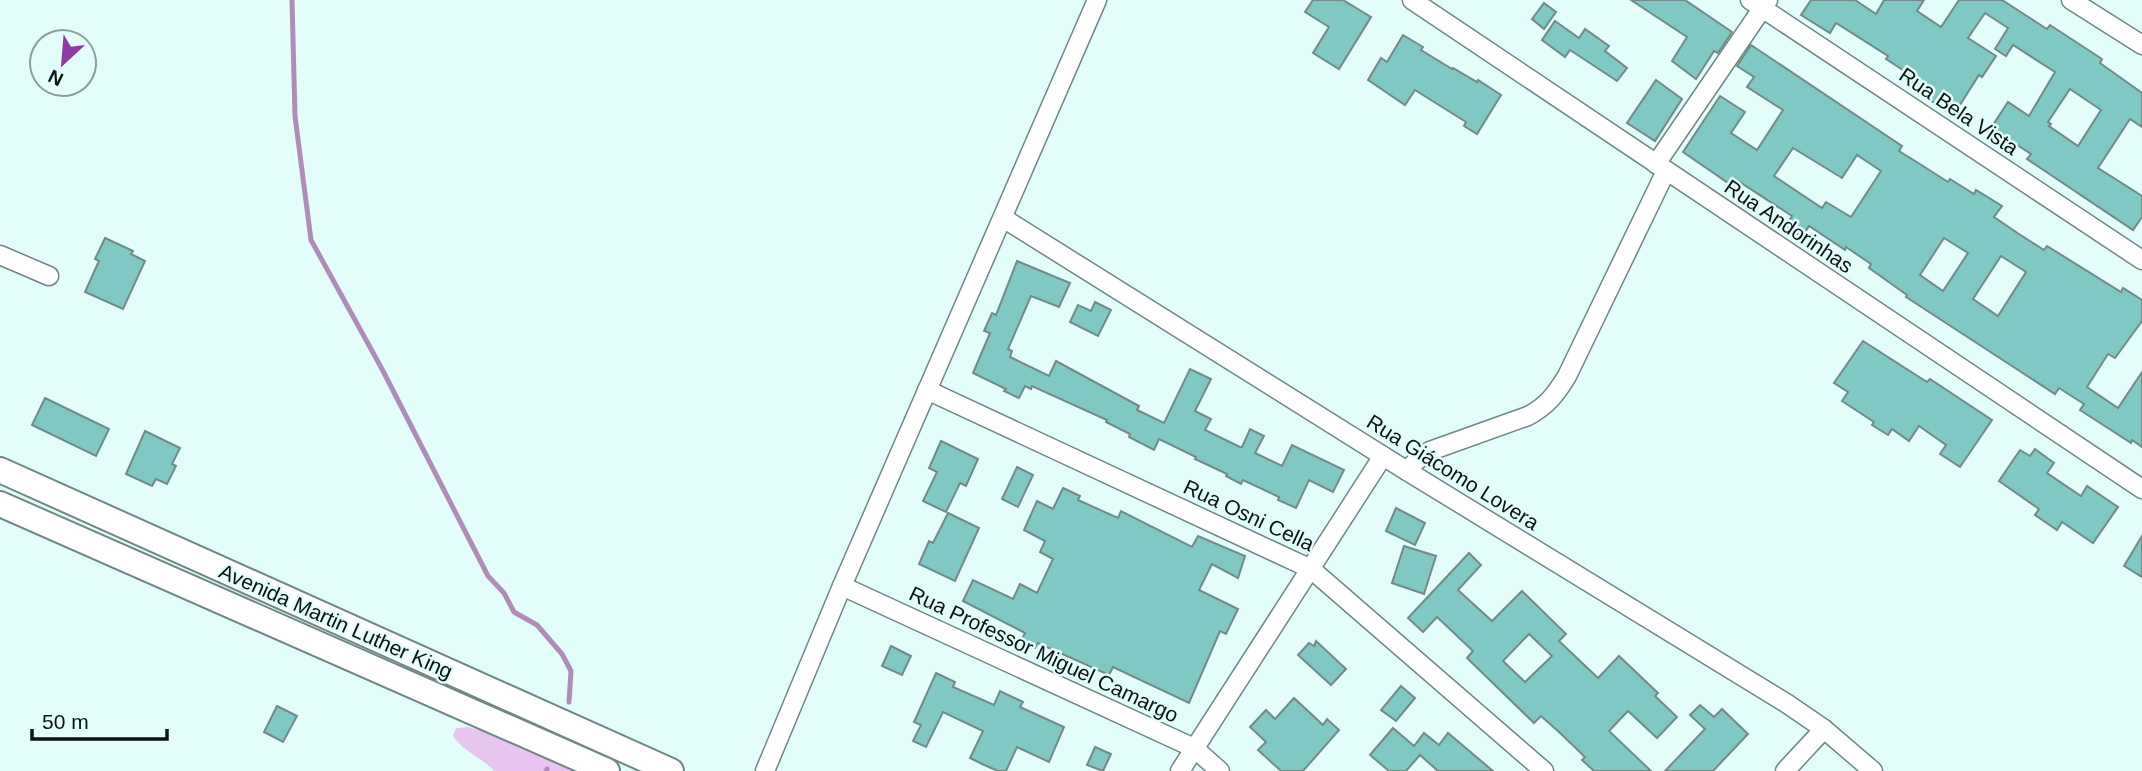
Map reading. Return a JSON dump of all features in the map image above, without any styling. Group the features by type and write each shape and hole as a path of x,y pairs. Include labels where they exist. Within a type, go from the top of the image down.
{"main road":[{"name":"Avenida Martin Luther King","path":"0,470 671,771"},
{"name":"Avenida Martin Luther King","path":"0,503 607,771"}],"street":[{"path":"765,771 842,586 1097,0"},
{"name":"Rua Andorinhas","path":"1412,0 2142,489"},
{"path":"2071,0 2142,45"},
{"path":"1407,471 1417,460 1430,452 1528,416 1542,409 1551,400 1567,376 1661,167 1760,3"},
{"name":"Rua Bela Vista","path":"1760,3 2142,260"},
{"name":"Rua Giácomo Lovera","path":"1003,218 1407,471 1775,696 1824,729 1873,771"},
{"path":"0,255 49,276"},
{"name":"Rua Osni Cella","path":"927,390 1311,569 1544,771"},
{"path":"1180,771 1383,456"},
{"name":"Rua Professor Miguel Camargo","path":"842,586 1194,748 1220,771"},
{"path":"1785,771 1824,729"}],"shaded area":[{"path":"468,727 533,744 588,771 494,771 453,736 456,728"}],"building":[{"path":"1313,0 1343,0 1371,17 1339,69 1313,53 1329,27 1305,12"},
{"path":"1631,0 1685,0 1732,32 1718,53 1714,51 1696,79 1672,61 1687,37"},
{"path":"1811,0 1855,0 1876,14 1884,0 1924,0 1917,11 1941,27 1959,0 2002,0 2047,29 2050,25 2102,59 2100,63 2142,93 2142,127 2130,119 2098,168 2142,196 2142,217 2133,230 2027,159 2031,154 1991,128 2008,102 2029,116 2055,72 2013,45 2006,56 1995,49 2008,28 1985,13 1968,38 1996,56 1982,77 1979,75 1958,108 1953,106 1948,112 1906,84 1912,76 1886,59 1888,56 1836,23 1830,33 1801,15","holes":["2070,89 2101,110 2078,146 2049,126 2051,124 2048,122"]},
{"path":"1544,3 1556,12 1544,29 1532,19"},
{"path":"1555,21 1579,38 1585,29 1609,46 1605,51 1627,68 1617,81 1570,50 1565,57 1542,40"},
{"path":"1403,35 1452,69 1477,82 1478,80 1501,95 1477,134 1464,126 1466,122 1415,90 1405,105 1368,80 1381,58 1387,62"},
{"path":"1751,45 1902,146 1899,151 1948,182 1950,179 1974,194 1976,190 2002,206 1994,217 2019,234 2044,250 2047,246 2121,292 2123,288 2142,300 2142,321 2115,358 2108,354 2087,387 2118,408 2142,372 2142,447 2132,440 2131,443 2080,410 2084,404 2059,388 2055,394 1906,297 1907,295 1869,268 1871,264 1846,247 1845,250 1809,226 1802,237 1786,226 1792,216 1738,181 1734,187 1683,152 1720,96 1745,112 1731,133 1757,150 1783,110 1747,87 1754,77 1737,66","holes":["1793,148 1842,178 1857,155 1881,171 1851,217 1826,202 1822,208 1774,176","1944,238 1968,253 1943,291 1920,275","2001,256 2026,272 1998,316 1973,299"]},
{"path":"1656,80 1682,99 1655,141 1627,123"},
{"path":"105,238 133,251 131,254 145,261 123,309 85,292 99,261 95,259"},
{"path":"1017,261 1070,283 1059,307 1031,296 1008,349 1012,351 1010,357 1049,376 1056,361 1139,406 1137,410 1164,423 1190,369 1211,379 1195,411 1211,419 1205,430 1242,447 1250,429 1264,436 1255,453 1282,466 1292,445 1344,470 1333,492 1309,480 1296,508 1243,480 1241,484 1159,439 1154,450 1129,437 1130,434 1106,422 1107,420 1032,386 1031,389 1025,386 1019,398 973,373 990,333 984,331 992,313 996,315"},
{"path":"1095,302 1111,310 1098,336 1070,322 1078,305 1091,311"},
{"path":"1863,341 1927,382 1930,379 1992,420 1960,467 1940,454 1946,445 1919,426 1909,441 1892,429 1888,435 1872,425 1874,422 1842,401 1848,392 1834,383"},
{"path":"45,398 109,429 96,456 32,425"},
{"path":"145,431 180,448 172,464 176,466 167,484 156,479 152,486 126,474"},
{"path":"941,441 978,459 966,486 960,483 946,512 923,501 937,472 929,468"},
{"path":"2035,449 2054,463 2047,473 2081,496 2087,486 2118,507 2093,543 2062,522 2057,530 2035,515 2039,509 1999,481 2020,450 2030,456"},
{"path":"1017,467 1033,475 1018,507 1002,499"},
{"path":"1063,488 1080,496 1078,500 1118,518 1121,511 1192,547 1198,536 1245,556 1238,578 1212,564 1199,590 1238,609 1226,634 1220,631 1189,703 1113,667 1109,675 1038,643 1035,648 1021,641 1025,633 963,601 973,580 1013,599 1020,584 1037,593 1053,559 1040,552 1045,541 1024,530 1037,501 1053,509"},
{"path":"1396,508 1425,523 1415,545 1386,531"},
{"path":"948,513 979,528 955,581 919,564 929,541 933,543"},
{"path":"2142,536 2142,577 2124,566"},
{"path":"1404,546 1436,556 1424,594 1392,583"},
{"path":"1469,553 1481,565 1458,590 1492,621 1522,591 1566,634 1559,641 1598,678 1619,656 1658,693 1655,696 1677,717 1657,738 1628,711 1609,731 1651,771 1594,771 1582,760 1585,757 1559,732 1541,716 1534,723 1467,658 1473,651 1437,617 1423,632 1408,618","holes":["1529,634 1552,656 1525,682 1503,661"]},
{"path":"1316,641 1346,669 1331,685 1298,655 1309,643 1314,646"},
{"path":"891,646 911,656 902,675 882,666"},
{"path":"936,673 955,682 953,687 994,705 1000,691 1023,702 1020,707 1064,727 1049,762 1017,747 1006,771 998,771 982,764 970,758 983,731 943,712 926,747 913,741 921,725 914,722"},
{"path":"1401,686 1415,698 1396,721 1381,710"},
{"path":"1294,698 1323,725 1327,719 1339,730 1303,771 1281,771 1258,750 1266,742 1250,727 1266,710 1275,719"},
{"path":"1700,705 1714,717 1722,709 1748,734 1713,771 1665,771 1705,729 1690,715"},
{"path":"277,706 297,716 283,742 264,732"},
{"path":"1393,728 1414,746 1424,733 1439,745 1448,733 1493,771 1438,771 1420,755 1406,771 1389,771 1370,755"},
{"path":"1095,747 1111,754 1103,771 1087,765"}],"waterway":[{"path":"292,0 295,116 311,240 382,369 488,576 504,593 514,612 537,625 562,654 571,671 569,702"}]}
